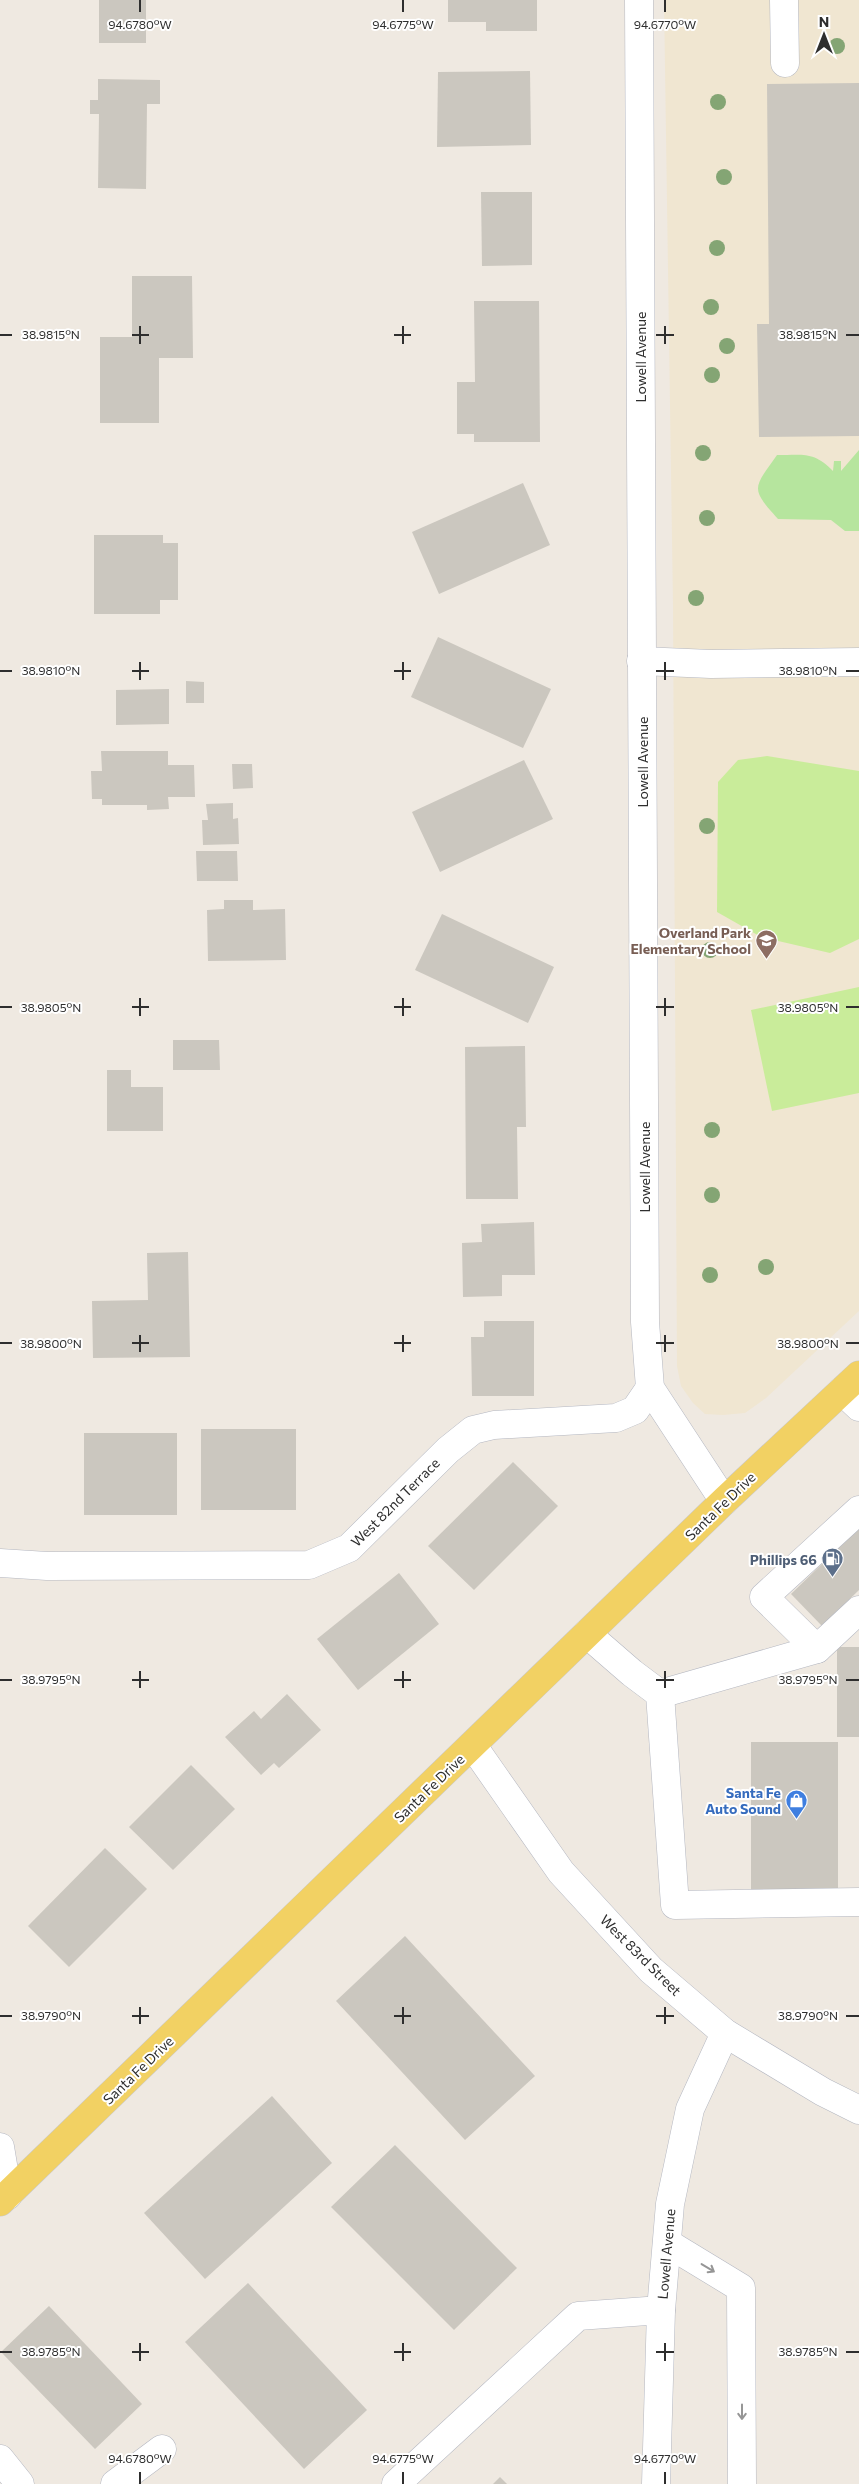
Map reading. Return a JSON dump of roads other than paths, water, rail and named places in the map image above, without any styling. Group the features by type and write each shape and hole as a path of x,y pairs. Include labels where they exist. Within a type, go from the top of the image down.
{"main road":[{"name":"Santa Fe Drive","path":"4,2199 724,1501 853,1391"}],"street":[{"name":"Lowell Avenue","path":"639,0 645,1322 650,1388 724,1501"},
{"path":"784,0 785,63"},
{"path":"641,661 711,664 859,662"},
{"name":"West 82nd Terrace","path":"0,1563 48,1566 309,1565 349,1548 448,1450 472,1430 494,1425 616,1418 635,1410 650,1388"},
{"path":"817,1649 764,1598 859,1510"},
{"path":"660,1694 817,1649 859,1610"},
{"path":"587,1634 632,1673 660,1694 675,1905 859,1902"},
{"name":"West 83rd Street","path":"473,1746 561,1872 652,1970 725,2033 823,2092 859,2110"},
{"name":"Lowell Avenue","path":"656,2484 661,2310 670,2204 690,2109 725,2033"},
{"path":"0,2147 4,2199"},
{"path":"667,2243 741,2288 742,2484"},
{"path":"396,2484 578,2316 661,2310"},
{"path":"115,2484 162,2449"},
{"path":"0,2459 20,2484"}],"place":[{"name":"Overland Park Elementary School","path":"767,959"},
{"name":"Phillips 66","path":"833,1578"},
{"name":"Santa Fe Auto Sound","path":"797,1819"}]}
